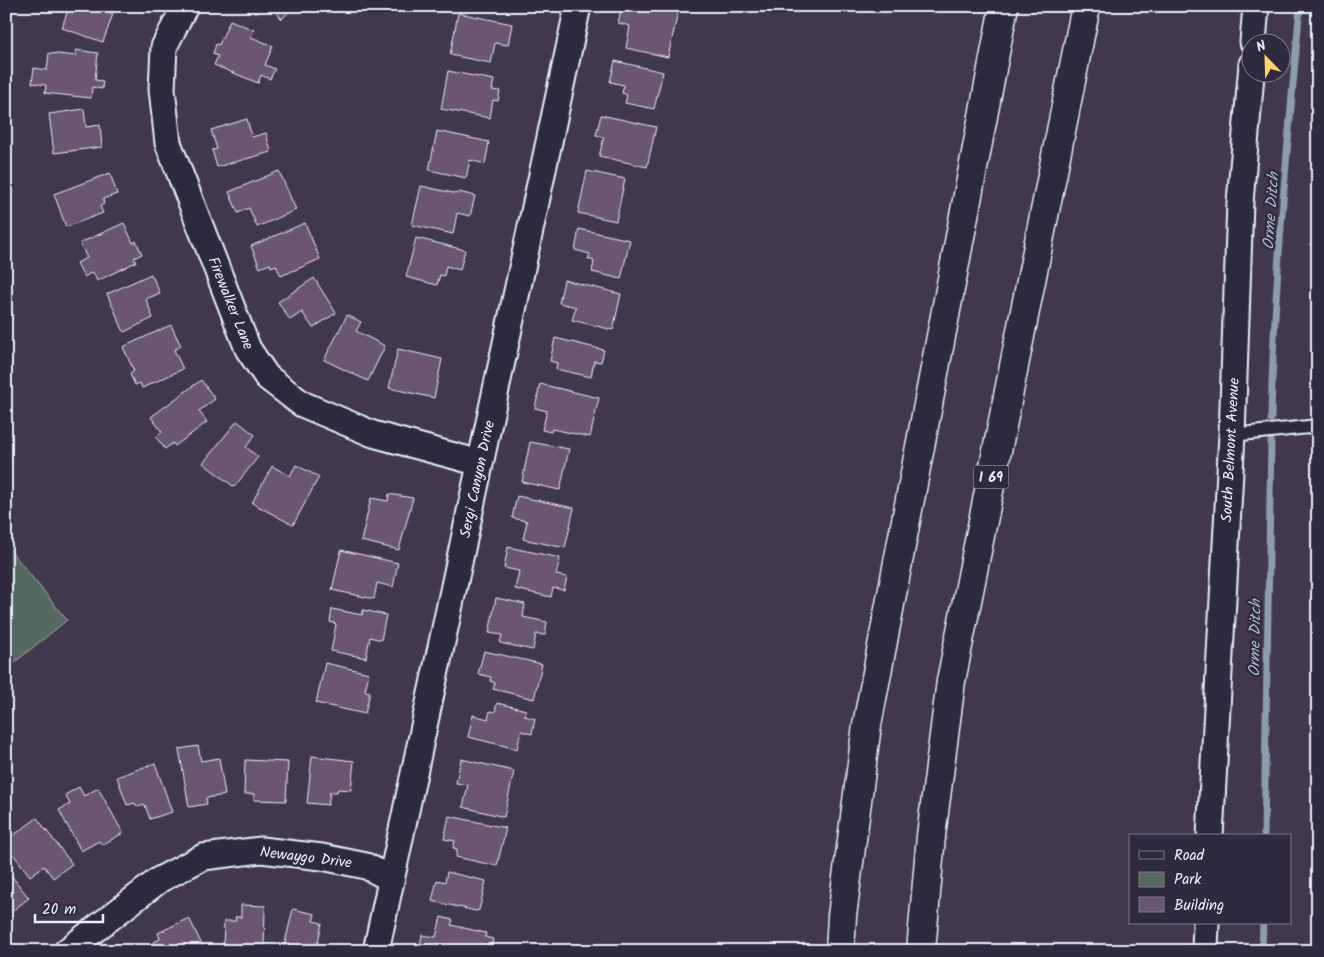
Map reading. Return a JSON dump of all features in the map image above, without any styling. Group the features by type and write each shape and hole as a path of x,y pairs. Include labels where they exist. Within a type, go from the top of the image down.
{"highway":[{"path":"840,951 842,916 866,725 1004,6"},
{"name":"I 69","path":"921,951 931,836 951,681 1086,6"}],"street":[{"name":"Firewalker Lane","path":"185,6 164,47 162,89 168,143 248,349 268,378 302,404 373,434 480,463"},
{"name":"Sergi Canyon Drive","path":"376,951 578,6"},
{"path":"1254,32 1256,6"},
{"name":"South Belmont Avenue","path":"1210,834 1232,435 1240,202 1250,82"},
{"name":"Newaygo Drive","path":"67,951 158,880 203,857 261,850 322,857 366,866 391,879"},
{"path":"1205,951 1206,924"}],"lane":[{"path":"1232,435 1318,426"}],"green space":[{"path":"6,545 67,620 10,666 6,661"}],"building":[{"path":"69,6 111,6 109,12 113,14 103,42 62,28"},
{"path":"270,6 294,6 282,19"},
{"path":"622,6 650,6 678,12 668,57 626,48 630,26 618,23"},
{"path":"458,13 512,24 508,45 495,43 491,63 450,55"},
{"path":"230,20 254,30 251,37 273,46 265,65 275,69 270,79 261,75 258,83 214,65 218,56 213,54 216,44 219,45"},
{"path":"76,50 98,53 95,80 103,81 102,89 92,87 91,98 45,93 46,85 32,83 34,68 47,70 49,53 76,56"},
{"path":"615,61 663,72 654,109 625,103 627,95 622,93 624,85 610,82"},
{"path":"448,71 494,80 492,90 500,91 498,101 493,100 490,118 441,109"},
{"path":"84,109 86,127 100,125 102,147 54,153 49,114"},
{"path":"601,115 656,127 647,167 599,156 604,137 596,135"},
{"path":"247,119 252,137 266,133 271,152 217,167 212,150 217,149 211,130"},
{"path":"437,131 489,142 485,164 470,160 466,178 429,170"},
{"path":"279,171 296,210 257,227 249,208 238,213 229,192"},
{"path":"587,171 625,179 616,221 578,213"},
{"path":"110,173 117,194 103,199 104,204 100,206 103,213 66,227 54,194"},
{"path":"421,186 475,196 470,216 457,213 453,234 412,225"},
{"path":"124,223 133,243 136,241 142,254 134,258 136,262 97,281 93,272 84,277 77,263 87,258 80,243"},
{"path":"305,223 320,259 281,276 276,265 271,267 270,264 260,268 251,246"},
{"path":"579,229 630,240 621,279 592,272 594,261 588,259 590,254 575,250"},
{"path":"416,238 465,250 460,270 446,266 444,276 440,275 437,285 406,277"},
{"path":"151,274 160,293 146,299 153,318 124,332 107,294"},
{"path":"314,278 336,313 313,328 302,312 290,320 278,302"},
{"path":"564,280 621,294 613,330 572,320 576,307 559,303"},
{"path":"347,315 361,322 356,331 385,346 368,381 324,360"},
{"path":"171,325 181,346 174,350 183,369 142,388 140,383 135,385 130,374 134,371 123,347"},
{"path":"555,338 604,350 601,362 594,361 591,377 556,369 557,363 550,361"},
{"path":"398,349 442,359 434,398 389,388"},
{"path":"201,380 215,399 199,411 207,422 175,446 173,443 165,449 156,437 162,432 151,417"},
{"path":"540,384 599,398 590,437 552,429 551,432 542,430 547,411 535,408"},
{"path":"237,421 255,435 246,447 258,457 234,487 203,463"},
{"path":"530,442 569,449 560,490 522,482"},
{"path":"296,465 319,477 293,525 252,503 272,466 290,476"},
{"path":"389,494 413,498 399,550 361,541 371,498 388,501"},
{"path":"517,496 574,508 565,548 523,539 527,521 512,518"},
{"path":"508,547 560,558 556,575 567,577 564,590 553,588 551,597 515,589 519,571 504,568"},
{"path":"341,550 398,563 393,587 377,583 374,599 332,590"},
{"path":"496,598 525,604 523,617 547,622 545,635 536,634 533,650 500,643 502,635 489,633"},
{"path":"332,609 362,615 363,610 386,615 381,640 370,637 366,658 331,651 336,624 330,622"},
{"path":"484,651 542,664 534,699 493,689 495,683 490,681 491,677 478,674"},
{"path":"325,663 369,673 365,691 370,692 365,714 316,703"},
{"path":"497,703 526,710 525,716 535,719 532,734 521,731 517,749 468,737 473,715 488,719 490,711 495,712"},
{"path":"198,746 201,761 219,758 225,795 206,798 207,804 189,807 179,749"},
{"path":"312,756 354,761 351,790 338,789 337,792 330,792 328,805 307,803"},
{"path":"461,759 514,771 504,817 463,807 468,785 456,783"},
{"path":"245,760 288,762 286,801 254,800 254,794 244,794"},
{"path":"155,763 172,812 150,819 145,805 137,807 135,803 127,805 117,777"},
{"path":"79,787 84,796 98,788 123,833 102,845 99,841 81,851 59,810 70,804 65,795"},
{"path":"449,816 506,828 497,866 456,857 457,849 453,848 455,841 444,839"},
{"path":"37,818 72,864 53,878 44,866 30,876 6,845 6,841"},
{"path":"6,869 29,898 11,912 6,905"},
{"path":"447,872 486,881 479,910 476,911 432,901 437,880 445,882"},
{"path":"241,905 265,906 264,951 223,951 224,921 236,921 235,917 241,917"},
{"path":"293,909 315,914 313,921 322,923 316,951 283,951"},
{"path":"441,917 453,920 451,925 486,933 485,937 493,939 490,951 419,951 422,935 436,937"},
{"path":"189,918 205,951 158,951 154,942 160,939 158,933"}],"waterway":[{"name":"Orme Ditch","path":"1271,419 1278,264 1300,6"},
{"name":"Orme Ditch","path":"1264,834 1271,441"},
{"name":"Orme Ditch","path":"1262,951 1263,924"}]}
